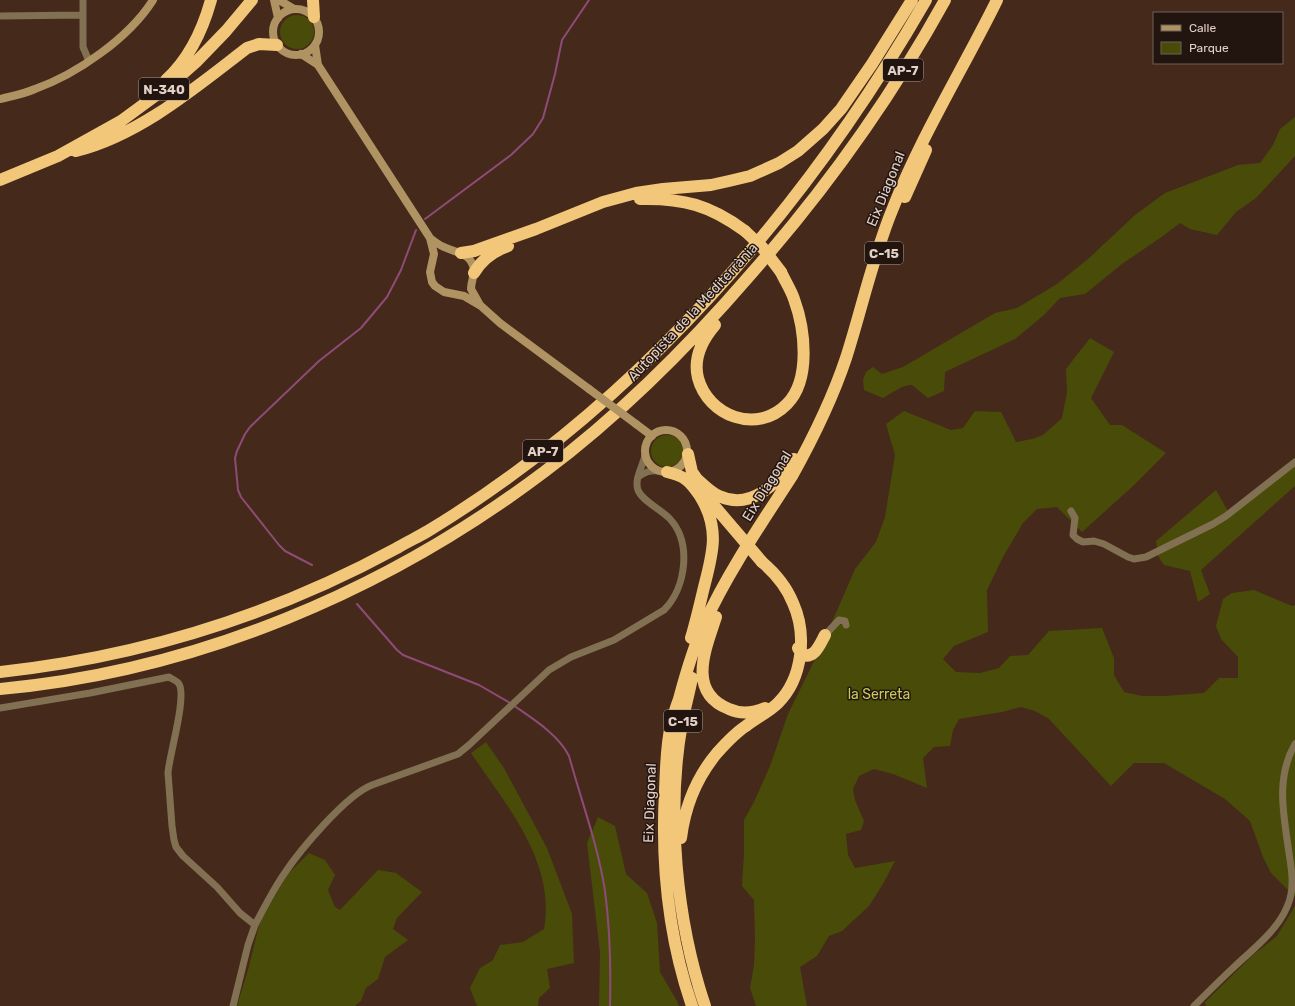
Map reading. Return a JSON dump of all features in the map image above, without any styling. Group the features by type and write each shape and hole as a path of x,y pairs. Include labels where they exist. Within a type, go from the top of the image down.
{"highway":[{"path":"58,156 77,141 136,106 168,77 193,46 211,0"},
{"name":"N-340","path":"0,180 58,156 121,121 170,85 206,52 252,0"},
{"path":"313,0 314,17"},
{"path":"457,252 474,251 536,229 603,202 650,191 729,182 750,176 783,161 798,151 823,130 841,109 872,64 912,0"},
{"name":"Autopista de la Mediterrània","path":"0,672 65,663 124,651 191,634 263,609 341,576 426,532 475,501 512,475 561,437 623,384 688,319 749,251 798,192 847,125 877,80 926,0"},
{"name":"Autopista de la Mediterrània","path":"0,689 71,679 132,667 191,652 249,633 307,610 418,556 470,524 508,498 569,452 627,403 714,317 784,236 822,188 858,138 909,62 945,0"},
{"name":"Eix Diagonal","path":"692,1006 678,957 668,907 663,840 664,797 671,725 692,653 710,612 734,567 792,476 820,420 846,357 877,254 909,167 998,0"},
{"name":"Eix Diagonal","path":"705,1006 689,949 681,895 675,830 678,756 682,723 693,677 706,639 731,586 802,466 835,403 843,383 879,268 900,209 927,148 1005,0"},
{"path":"58,156 87,149 114,138 163,111 247,48 258,44 278,45"},
{"path":"473,278 479,265 502,248 610,204 638,199 670,199 692,203 725,217 745,231 762,246 781,272 794,299 800,321 803,338 803,365 798,387 787,404 771,415 758,419 748,419 730,416 714,406 703,392 697,374 697,362 701,346 710,330 766,268 816,204 836,176 858,138"},
{"path":"663,472 679,475 695,482 712,493 725,498 740,500 755,497 766,491 782,474 820,420"},
{"path":"671,725 675,700 709,568 714,533 710,516 695,482 688,454"},
{"path":"695,482 781,583 791,606 796,625 798,649 800,653 798,668 792,683"},
{"path":"716,617 702,661 704,683 712,698 721,705 737,712 750,712 764,708 772,702 780,695 788,679 792,667 794,649 791,606"},
{"path":"791,606 802,621 803,633 806,638 810,641 816,641 825,635"},
{"path":"681,895 679,858 681,835 687,809 696,785 709,764 725,744 745,726 778,702 797,674 814,653 825,635"},
{"path":"800,653 807,656 814,653"}],"street":[{"path":"83,0 83,46 89,61"},
{"path":"0,99 35,89 71,72 89,61 133,25 142,16 152,0"},
{"path":"274,0 278,18 274,30 274,38 278,45 289,53 301,54 318,65 430,238 433,248 430,277 435,286 444,292 464,296 481,306 500,323 652,436"},
{"path":"279,0 294,9"},
{"path":"278,18 287,11 294,9 305,10 314,17 317,22 319,34 315,45 318,65"},
{"path":"0,16 83,15"},
{"path":"301,54 315,45"},
{"path":"430,238 443,247 467,256 471,262 473,278 472,292 481,306"},
{"path":"432,262 439,254 445,252 457,252"},
{"path":"455,294 465,289 473,278"},
{"path":"233,1006 248,945 255,925 284,874 326,824 358,792 372,785 458,754 549,670 560,662 614,640 664,610 674,598 679,584 682,567 682,541 670,519 640,494 637,479 644,463 647,442 652,436 659,431 664,430 676,432 684,439 687,444 688,454 684,464 678,469 663,472 653,470 637,479"},
{"path":"645,455 650,464 663,472"},
{"path":"1071,511 1074,518 1073,535 1076,539 1083,542 1099,542 1128,557 1134,559 1141,558 1158,552 1213,524 1295,462"},
{"path":"825,635 839,620 845,621 846,625"},
{"path":"0,708 90,693 169,677 178,684 181,690 180,700 176,730 168,765 174,840 182,856 217,887 240,913 255,925"},
{"path":"1194,1006 1265,937 1283,916 1288,906 1291,898 1292,880 1282,784 1284,771 1295,744"}],"green space":[{"path":"297,15 303,16 309,20 313,26 313,38 309,44 303,48 297,49 291,48 285,44 281,38 280,32 281,26 285,20 291,16"},
{"path":"1295,117 1295,156 1256,198 1236,212 1217,235 1190,229 1180,223 1122,264 1085,294 1060,298 1044,315 1015,339 945,372 944,391 928,398 912,385 908,385 883,398 864,390 863,380 866,372 873,367 882,374 903,367 995,313 1017,308 1057,284 1088,259 1135,215 1165,193 1238,165 1260,163 1273,145 1280,129"},
{"name":"la Serreta","path":"1090,338 1114,352 1091,398 1110,425 1122,425 1166,453 1132,487 1082,532 1057,507 1037,509 1023,523 1003,557 987,590 988,632 954,646 943,659 956,672 980,673 999,668 1010,656 1028,655 1049,631 1102,628 1114,658 1114,675 1124,692 1142,696 1204,693 1219,678 1238,678 1238,657 1221,639 1216,626 1223,599 1232,593 1254,590 1292,606 1295,605 1295,897 1271,873 1263,857 1250,821 1225,799 1164,763 1134,763 1111,786 1049,719 1035,711 1021,707 1002,712 959,719 953,730 950,746 934,747 923,758 927,788 893,774 874,769 859,776 853,789 855,800 864,821 861,830 846,834 848,855 855,868 895,861 869,906 842,931 829,936 817,956 800,967 807,1006 756,1006 750,988 754,965 754,900 742,886 744,820 754,802 770,766 788,714 822,645 855,569 876,542 885,517 895,455 886,424 904,411 951,430 963,428 975,411 1001,412 1016,442 1043,435 1062,418 1067,392 1066,369"},
{"path":"664,435 670,435 679,439 683,451 679,463 670,467 664,467 655,463 651,454 651,448 655,439"},
{"path":"1295,466 1295,486 1201,570 1210,594 1198,602 1190,571 1164,565 1158,556 1156,541 1216,490 1230,515"},
{"path":"486,742 504,768 547,848 572,914 574,963 547,969 550,988 539,998 538,1006 477,1006 470,988 480,968 493,960 500,945 523,942 544,929 546,904 543,881 525,835 513,814 471,753"},
{"path":"598,817 615,826 626,874 647,893 657,923 660,972 679,1006 599,1006 600,952 587,843"},
{"path":"309,853 325,860 335,875 328,890 335,907 340,910 378,870 396,873 422,892 397,918 393,929 408,940 385,957 378,979 366,988 361,1001 355,1006 237,1006 260,922 287,875"},
{"path":"1295,906 1295,1006 1206,1006 1205,1002 1253,955 1277,936"}],"waterway":[{"path":"425,219 511,155 533,134 543,118 555,74 562,40 589,0"},
{"path":"312,565 285,551 241,497 238,490 235,458 237,451 250,427 319,361 361,328 387,297 401,270 416,230"},
{"path":"357,604 403,655 479,685 510,703"},
{"path":"513,705 552,734 565,748 569,756 594,840 605,891 610,948 610,1006"}]}
